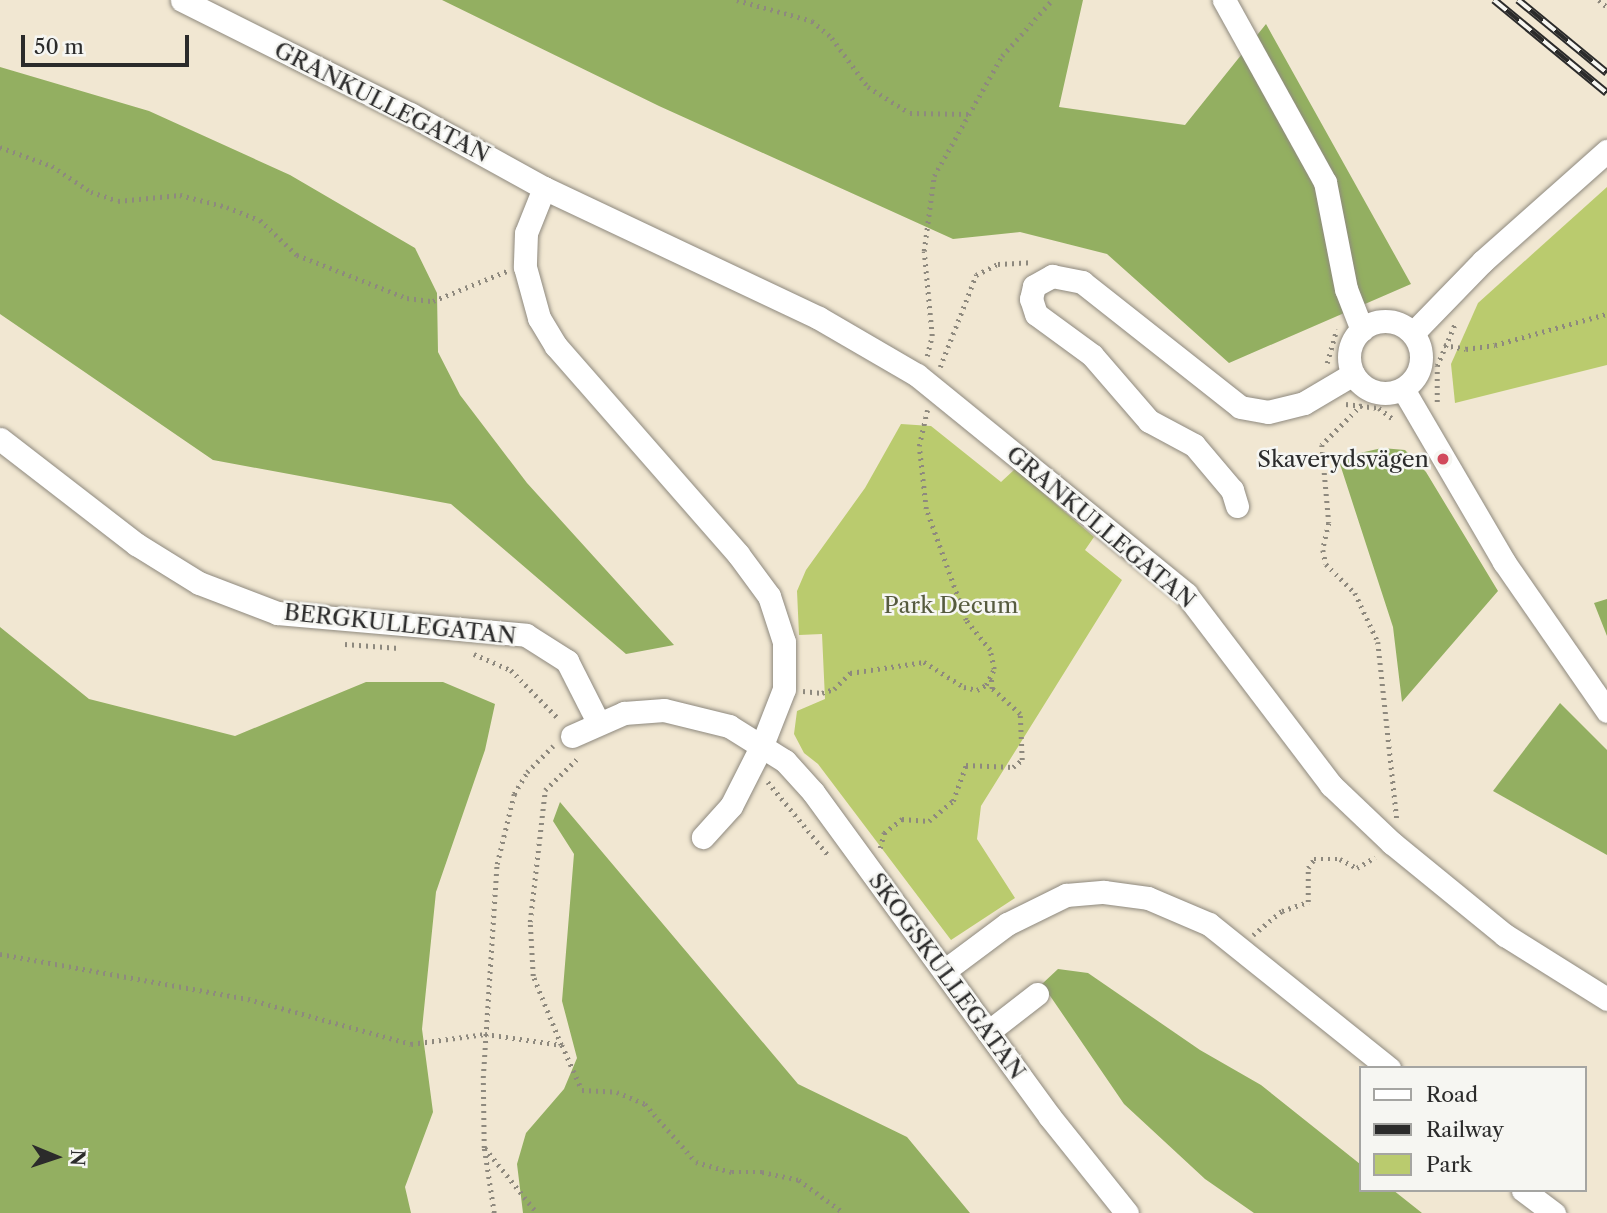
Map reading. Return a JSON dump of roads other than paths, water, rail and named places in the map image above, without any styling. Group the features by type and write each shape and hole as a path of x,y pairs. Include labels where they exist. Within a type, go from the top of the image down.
{"street":[{"name":"GRANKULLEGATAN","path":"182,0 411,114 544,188 819,317 917,375 1186,594 1331,785 1392,843 1505,935 1607,999"},
{"path":"1224,0 1325,182 1346,289 1362,330"},
{"path":"1413,333 1483,261 1607,151"},
{"path":"544,188 526,233 524,267 529,296 555,346 769,596 784,642 784,689 762,745 730,806 703,837"},
{"path":"1237,506 1233,490 1194,445 1149,421 1091,355 1036,314 1031,299 1034,286 1052,276 1082,282 1240,407 1268,412 1304,403 1353,374"},
{"path":"1388,321 1413,333 1422,363 1404,389 1375,392 1353,374 1351,345 1362,330 1388,321"},
{"path":"1404,389 1504,562 1607,711"},
{"name":"BERGKULLEGATAN","path":"0,439 136,544 199,583 277,613 526,635 567,661 598,722"},
{"name":"SKOGSKULLEGATAN","path":"572,736 598,722 624,713 664,710 700,716 762,745 785,761 813,792 988,1032 1127,1213"},
{"path":"944,971 1036,906 1084,893 1148,898 1180,909 1209,924 1387,1066"},
{"path":"988,1032 1037,994"},
{"path":"1526,1192 1554,1213"}],"railway":[{"path":"1494,0 1607,93"},
{"path":"1518,0 1607,73"}],"place":[{"name":"Skaverydsvägen","path":"1443,459"}],"park label":[{"name":"Park Decum","path":"951,605"}]}
